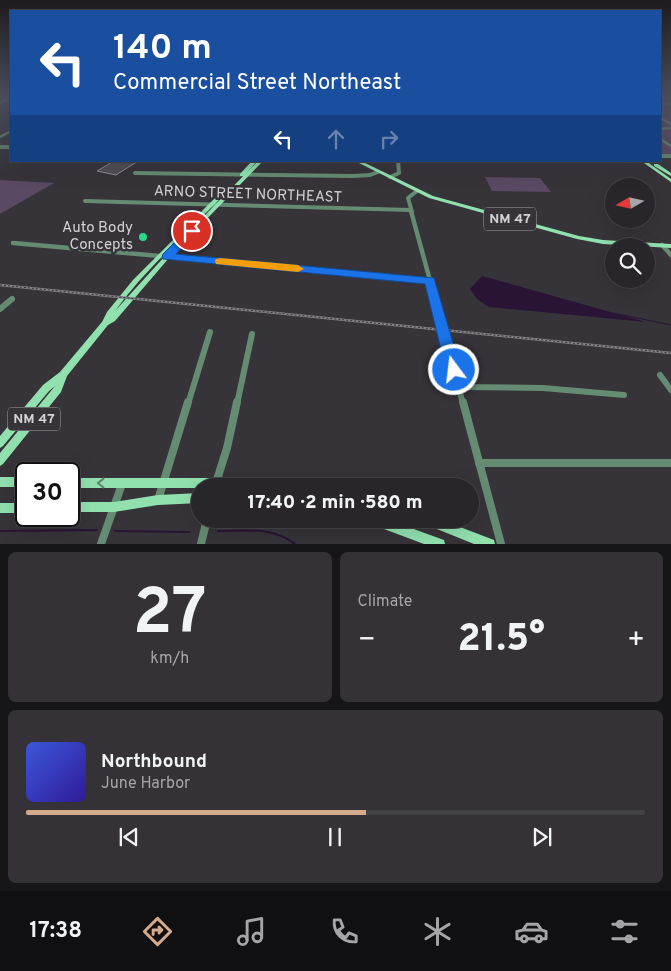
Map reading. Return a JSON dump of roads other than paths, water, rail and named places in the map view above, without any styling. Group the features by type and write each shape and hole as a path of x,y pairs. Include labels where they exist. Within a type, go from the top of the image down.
{"main road":[{"name":"NM 47","path":"245,175 254,162"},
{"name":"NM 47","path":"0,443 46,388 63,374 105,323 112,319 126,297 214,205 260,162"},
{"name":"NM 47","path":"359,162 417,191 579,238 603,242 671,246"},
{"path":"644,162 671,181"},
{"path":"652,162 671,175"},
{"name":"NM 47","path":"0,461 58,389 63,374"},
{"path":"0,482 15,482"},
{"path":"80,483 191,483"},
{"path":"80,507 114,506 158,500 191,498"},
{"path":"0,508 15,508"},
{"path":"396,528 440,544"},
{"path":"449,528 490,544"}],"street":[{"path":"390,177 398,173 400,169 398,162"},
{"path":"135,173 364,176 378,172"},
{"path":"417,191 408,198 501,544"},
{"name":"ARNO STREET NORTHEAST","path":"85,201 411,210"},
{"path":"14,243 430,280"},
{"path":"662,245 671,255"},
{"path":"0,309 12,299"},
{"path":"158,500 162,482 210,332"},
{"path":"218,478 227,448 252,334"},
{"path":"660,375 671,390"},
{"path":"458,388 543,388 624,395"},
{"path":"479,463 671,463"},
{"path":"101,544 122,484"},
{"path":"201,544 205,528"}],"waterway":[{"path":"613,313 671,325"},
{"path":"0,531 97,530"},
{"path":"218,531 248,530 268,532 277,534 295,544"},
{"path":"115,531 189,532"}],"railway":[{"path":"0,285 671,353"}],"place":[{"name":"Auto Body Concepts","path":"143,237"}]}
